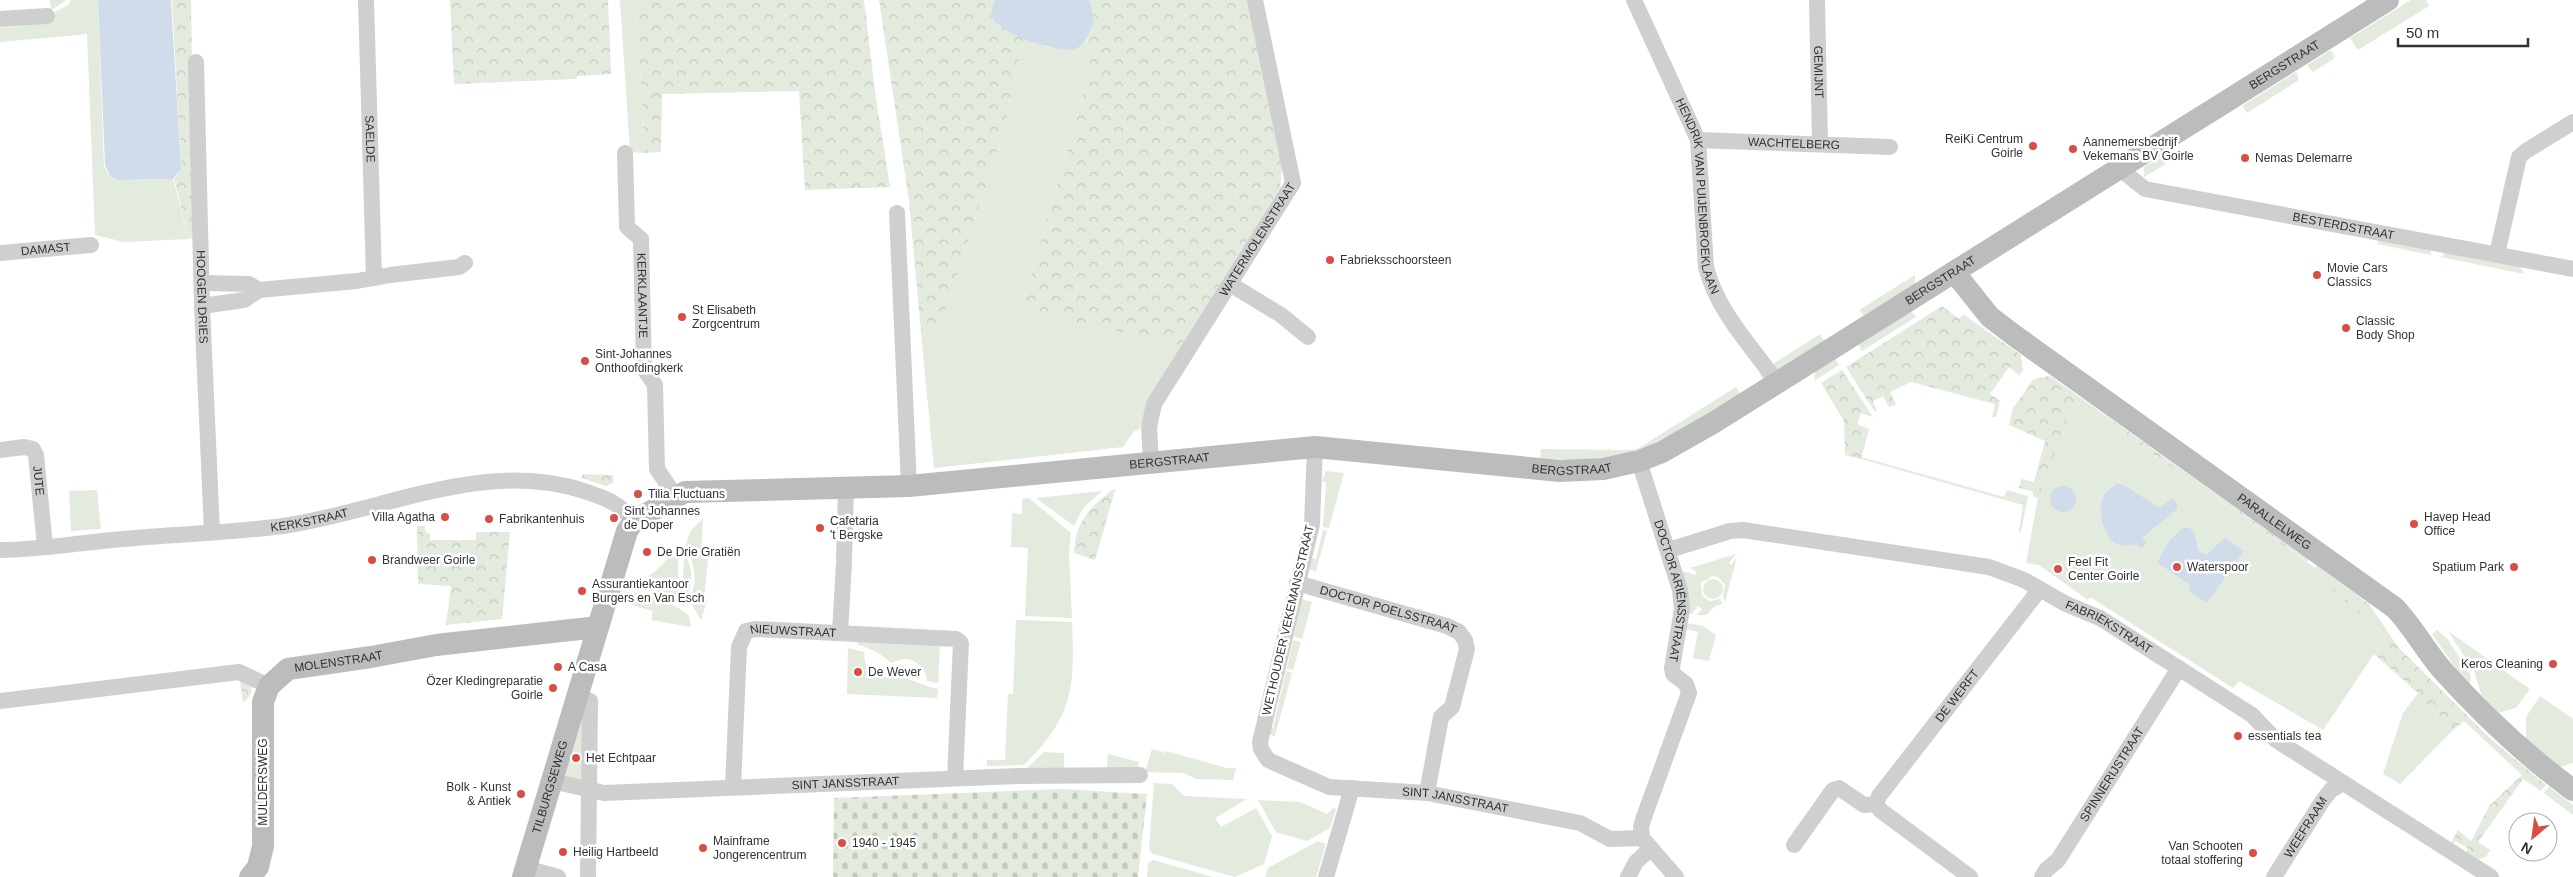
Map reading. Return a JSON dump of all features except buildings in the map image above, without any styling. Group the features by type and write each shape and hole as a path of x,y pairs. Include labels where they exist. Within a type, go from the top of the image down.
{"street":[{"name":"SAELDE","path":"366,0 374,278"},
{"name":"WATERMOLENSTRAAT","path":"1151,463 1149,427 1154,404 1293,183 1255,0"},
{"name":"HENDRIK VAN PUIJENBROEKLAAN","path":"1634,0 1698,140 1706,267 1711,288 1722,307 1777,382"},
{"name":"GEMIJNT","path":"1817,0 1820,144"},
{"name":"BERGSTRAAT","path":"634,522 685,492 909,486 1316,447 1560,471 1603,469 1639,461 1662,452 1777,382 2388,0"},
{"path":"0,19 48,16"},
{"name":"HOOGEN DRIES","path":"196,62 203,283 202,306 212,532"},
{"path":"2497,254 2519,157 2526,150 2573,122"},
{"name":"WACHTELBERG","path":"1698,140 1890,148"},
{"name":"KERKLAANTJE","path":"625,153 627,227 642,239 644,368 655,385 657,469 676,497"},
{"name":"BESTERDSTRAAT","path":"2120,169 2145,189 2573,269"},
{"path":"897,213 909,486"},
{"name":"DAMAST","path":"0,252 91,245"},
{"path":"202,306 244,300 259,290 357,281 459,267 465,263"},
{"name":"PARALLELWEG","path":"1954,272 1990,317 2395,608 2406,619 2443,671 2487,718 2536,762 2573,790"},
{"path":"203,283 249,284 259,290"},
{"path":"1230,284 1282,315 1308,337"},
{"name":"JUTE","path":"0,450 24,447 33,449 36,456 45,546"},
{"name":"WETHOUDER VEKEMANSSTRAAT","path":"1268,760 1261,750 1260,742 1312,524 1316,447"},
{"name":"DOCTOR ARIËNSSTRAAT","path":"1639,461 1669,550 1680,590 1682,609 1672,668 1673,674 1686,684 1689,693 1641,827 1647,843"},
{"name":"KERKSTRAAT","path":"0,550 305,522 451,487 493,482 538,483 572,487 612,500 624,509 634,522"},
{"name":"NIEUWSTRAAT","path":"733,787 740,647 746,631 763,629 840,633 846,488"},
{"name":"TILBURGSEWEG","path":"525,872 626,531 634,522"},
{"name":"FABRIEKSTRAAT","path":"1669,550 1718,535 1743,530 1989,567 2100,618 2252,715 2276,740 2491,877"},
{"name":"DOCTOR POELSSTRAAT","path":"1296,587 1447,626 1458,632 1465,640 1465,659 1452,707 1441,717 1427,792"},
{"name":"DE WERFT","path":"1876,804 1879,796 2040,589"},
{"name":"MOLENSTRAAT","path":"269,686 288,669 303,666 371,657 436,645 598,627"},
{"path":"840,633 956,639 961,643 955,778"},
{"name":"SPINNERIJSTRAAT","path":"2042,877 2046,870 2058,860 2179,668"},
{"path":"0,701 239,672 269,686"},
{"name":"MULDERSWEG","path":"250,877 258,867 263,846 264,702 269,686"},
{"name":"TILBURGSEWEG","path":"577,697 590,701 589,791"},
{"name":"SINT JANSSTRAAT","path":"1268,760 1329,787 1427,792 1580,823 1610,839 1647,843"},
{"name":"SINT JANSSTRAAT","path":"552,781 604,793 1063,774 1140,775"},
{"name":"WEEFRAAM","path":"2274,877 2323,800 2331,790 2343,783"},
{"path":"1326,877 1352,788"},
{"path":"1794,845 1833,790 1839,788 1864,805 1876,804 1880,810 1970,877"},
{"path":"588,877 589,791"},
{"path":"1628,877 1647,843 1676,877"},
{"path":"525,872 558,877"}],"green space":[{"path":"50,0 67,0 51,10"},
{"path":"71,0 98,0 104,166 110,177 117,180 173,179 189,239 124,242 95,235 87,34 0,42 0,28 51,23 51,14 68,5"},
{"path":"172,0 191,0 195,237 189,239 174,179 181,169"},
{"path":"450,0 608,0 611,74 577,76 576,79 454,84"},
{"path":"620,0 636,0 645,153 630,152"},
{"path":"636,0 864,0 875,92 890,187 805,190 799,91 662,94 661,152 645,153"},
{"path":"879,0 995,0 997,25 1024,38 1004,130 945,313 933,330 921,332 909,201"},
{"path":"1089,0 1248,0 1282,168 1280,188 1181,346 1021,310 1091,68 1087,42 1093,12"},
{"path":"2411,0 2426,0 2429,6 2358,50 2350,38"},
{"path":"1024,38 1047,47 1081,46 1086,40 1091,68 1021,310 1181,346 1151,395 1139,430 1134,431 1123,447 934,468 921,332 933,330 945,313 1004,130"},
{"path":"2331,50 2335,58 2313,72 2307,65"},
{"path":"2296,72 2299,80 2247,113 2242,106"},
{"path":"2160,158 2166,164 2144,177 2144,167"},
{"path":"2379,239 2431,248 2431,255 2377,244"},
{"path":"2447,251 2520,266 2524,274 2441,257"},
{"path":"1915,275 1915,284 1864,315 1859,310"},
{"path":"1942,306 1959,319 1963,314 2021,355 2023,371 2019,375 2009,367 1990,394 2000,401 1996,417 1992,417 1995,404 1911,382 1890,392 1896,404 1889,407 1883,396 1873,401 1877,411 1875,412 1846,367"},
{"path":"1911,311 1916,317 1862,351 1858,344"},
{"path":"1820,334 1824,341 1763,379 1759,373"},
{"path":"1835,358 1839,365 1814,381 1815,371"},
{"path":"1842,370 1873,417 1861,413 1857,424 1869,429 1861,459 1845,455 1844,421 1821,383"},
{"path":"2050,376 2309,560 2307,562 2080,403 2069,415 2038,498 2033,497 2033,492 2019,488 2021,479 2034,482 2045,441 2009,425 2013,408 2034,379"},
{"path":"1736,387 1740,394 1691,424 1646,446 1623,453 1599,458 1571,460 1540,458 1541,449 1629,450 1639,448"},
{"name":"Waterspoor","path":"2080,403 2315,568 2336,593 2386,636 2323,730 2239,681 2233,688 2090,597 2088,600 2039,565 2026,563 2039,492 2069,415"},
{"path":"1861,457 2004,497 2007,490 2028,496 2021,532 2019,532 2023,505 1861,459"},
{"path":"1326,471 1344,473 1329,528 1323,527 1326,482 1322,481"},
{"path":"582,474 613,475 613,483 606,486 582,478"},
{"path":"97,490 101,529 71,531 69,491"},
{"path":"1112,490 1115,490 1095,560 1074,553 1080,525 1096,503"},
{"path":"1102,491 1083,508 1074,526 1036,498"},
{"path":"1029,498 1071,533 1069,553 1072,618 1025,616 1028,548 1011,547 1012,513 1022,514 1022,499"},
{"path":"703,518 701,558 708,559 704,600 707,600 701,620 689,600 695,580 692,560 685,548 690,532"},
{"path":"417,526 425,526 425,531 430,534 430,540 476,540 476,532 510,532 502,619 446,625 451,586 418,584"},
{"path":"1323,530 1327,531 1316,571 1309,569 1311,558 1316,559"},
{"path":"678,547 678,578 685,607 661,593 634,587 657,570"},
{"path":"684,552 691,574 691,585 687,596 683,578"},
{"path":"1736,554 1729,563 1731,565 1737,557 1725,602 1723,597 1725,585 1718,577 1712,576 1701,583 1702,596 1710,601 1720,599 1723,604 1715,606 1706,615 1697,615 1702,609 1698,606 1692,614 1689,614 1683,571 1695,575 1697,572 1690,568"},
{"path":"2317,566 2369,604 2398,647 2491,739 2546,785 2541,791 2523,779 2478,842 2490,850 2486,857 2478,859 2466,853 2468,848 2455,841 2452,845 2451,843 2458,830 2471,841 2490,805 2522,775 2464,721 2451,732 2418,693 2374,654 2386,636 2336,593 2315,568"},
{"path":"1713,579 1720,582 1723,589 1720,596 1713,599 1706,596 1703,589 1706,582"},
{"path":"624,592 659,598 675,606 689,616 691,627 651,620 653,611 621,602"},
{"path":"1298,598 1312,602 1302,639 1294,636 1300,609"},
{"path":"1016,620 1072,622 1073,665 1071,684 1062,716 1053,732 1024,765 987,766 987,760 1005,760 1008,694 1013,694"},
{"path":"1687,623 1703,626 1716,635 1709,661 1693,658 1698,632 1686,629"},
{"path":"2437,630 2446,637 2470,674 2471,681 2467,685 2432,634"},
{"path":"2448,631 2530,689 2516,708 2498,713 2481,694 2474,671"},
{"path":"857,640 940,644 938,683 927,681 923,669 915,661 904,659 892,663 877,652 857,644"},
{"path":"1293,640 1301,642 1293,670 1287,668"},
{"path":"848,648 864,652 868,669 876,676 903,678 938,689 937,698 847,694"},
{"path":"1286,671 1292,673 1275,736 1267,734 1268,727 1273,728"},
{"path":"240,680 252,686 250,696 243,703"},
{"path":"2418,693 2451,732 2400,784 2383,774 2403,713"},
{"path":"2540,696 2573,719 2573,763 2560,767 2526,739 2526,717"},
{"path":"583,705 584,782 566,776 564,772"},
{"path":"1152,749 1227,768 1236,768 1233,780 1196,779 1184,773 1145,772"},
{"path":"1044,752 1064,753 1064,768 1026,769"},
{"path":"1108,754 1139,762 1137,769 1107,768"},
{"path":"1154,783 1172,784 1184,796 1247,799 1215,818 1221,827 1256,808 1272,836 1264,864 1235,877 1153,854 1149,849"},
{"path":"2549,787 2573,805 2573,815 2544,793"},
{"path":"1061,789 1147,794 1138,877 833,877 834,798"},
{"path":"1258,800 1300,802 1327,814 1334,807 1336,809 1330,828 1307,841 1276,832"},
{"path":"1318,841 1326,844 1316,877 1265,877 1268,868"},
{"path":"1153,860 1213,877 1147,877 1148,863"}],"water":[{"path":"98,0 171,0 181,169 173,179 117,180 110,176 105,165"},
{"path":"995,0 1089,0 1093,20 1088,36 1077,48 1055,48 1017,36 998,24 992,14"},
{"path":"2116,484 2122,484 2160,508 2171,499 2177,503 2177,509 2142,538 2146,542 2142,548 2135,544 2124,546 2116,544 2105,530 2101,516 2101,503 2108,490"},
{"path":"2063,486 2072,490 2076,499 2072,508 2063,512 2054,508 2050,499 2054,490"},
{"path":"2187,527 2194,531 2199,552 2206,555 2225,538 2244,551 2207,603 2190,592 2189,584 2158,563 2169,542 2178,532"}],"place":[{"name":"ReiKi Centrum Goirle","path":"2033,146"},
{"name":"Aannemersbedrijf Vekemans BV Goirle","path":"2073,149"},
{"name":"Nemas Delemarre","path":"2245,158"},
{"name":"Fabrieksschoorsteen","path":"1330,260"},
{"name":"Movie Cars Classics","path":"2317,275"},
{"name":"St Elisabeth Zorgcentrum","path":"682,317"},
{"name":"Classic Body Shop","path":"2346,328"},
{"name":"Sint-Johannes Onthoofdingkerk","path":"585,361"},
{"name":"Tilia Fluctuans","path":"638,494"},
{"name":"Villa Agatha","path":"445,517"},
{"name":"Sint Johannes de Doper","path":"614,518"},
{"name":"Fabrikantenhuis","path":"489,519"},
{"name":"Havep Head Office","path":"2414,524"},
{"name":"Cafetaria 't Bergske","path":"820,528"},
{"name":"De Drie Gratiën","path":"647,552"},
{"name":"Brandweer Goirle","path":"372,560"},
{"name":"Waterspoor","path":"2177,567"},
{"name":"Spatium Park","path":"2514,567"},
{"name":"Feel Fit Center Goirle","path":"2058,569"},
{"name":"Assurantiekantoor Burgers en Van Esch","path":"582,591"},
{"name":"Keros Cleaning","path":"2553,664"},
{"name":"A Casa","path":"558,667"},
{"name":"De Wever","path":"858,672"},
{"name":"Özer Kledingreparatie Goirle","path":"553,688"},
{"name":"essentials tea","path":"2238,736"},
{"name":"Het Echtpaar","path":"576,758"},
{"name":"Bolk - Kunst & Antiek","path":"521,794"},
{"name":"1940 - 1945","path":"842,843"},
{"name":"Mainframe Jongerencentrum","path":"703,848"},
{"name":"Heilig Hartbeeld","path":"563,852"},
{"name":"Van Schooten totaal stoffering","path":"2253,853"}]}
